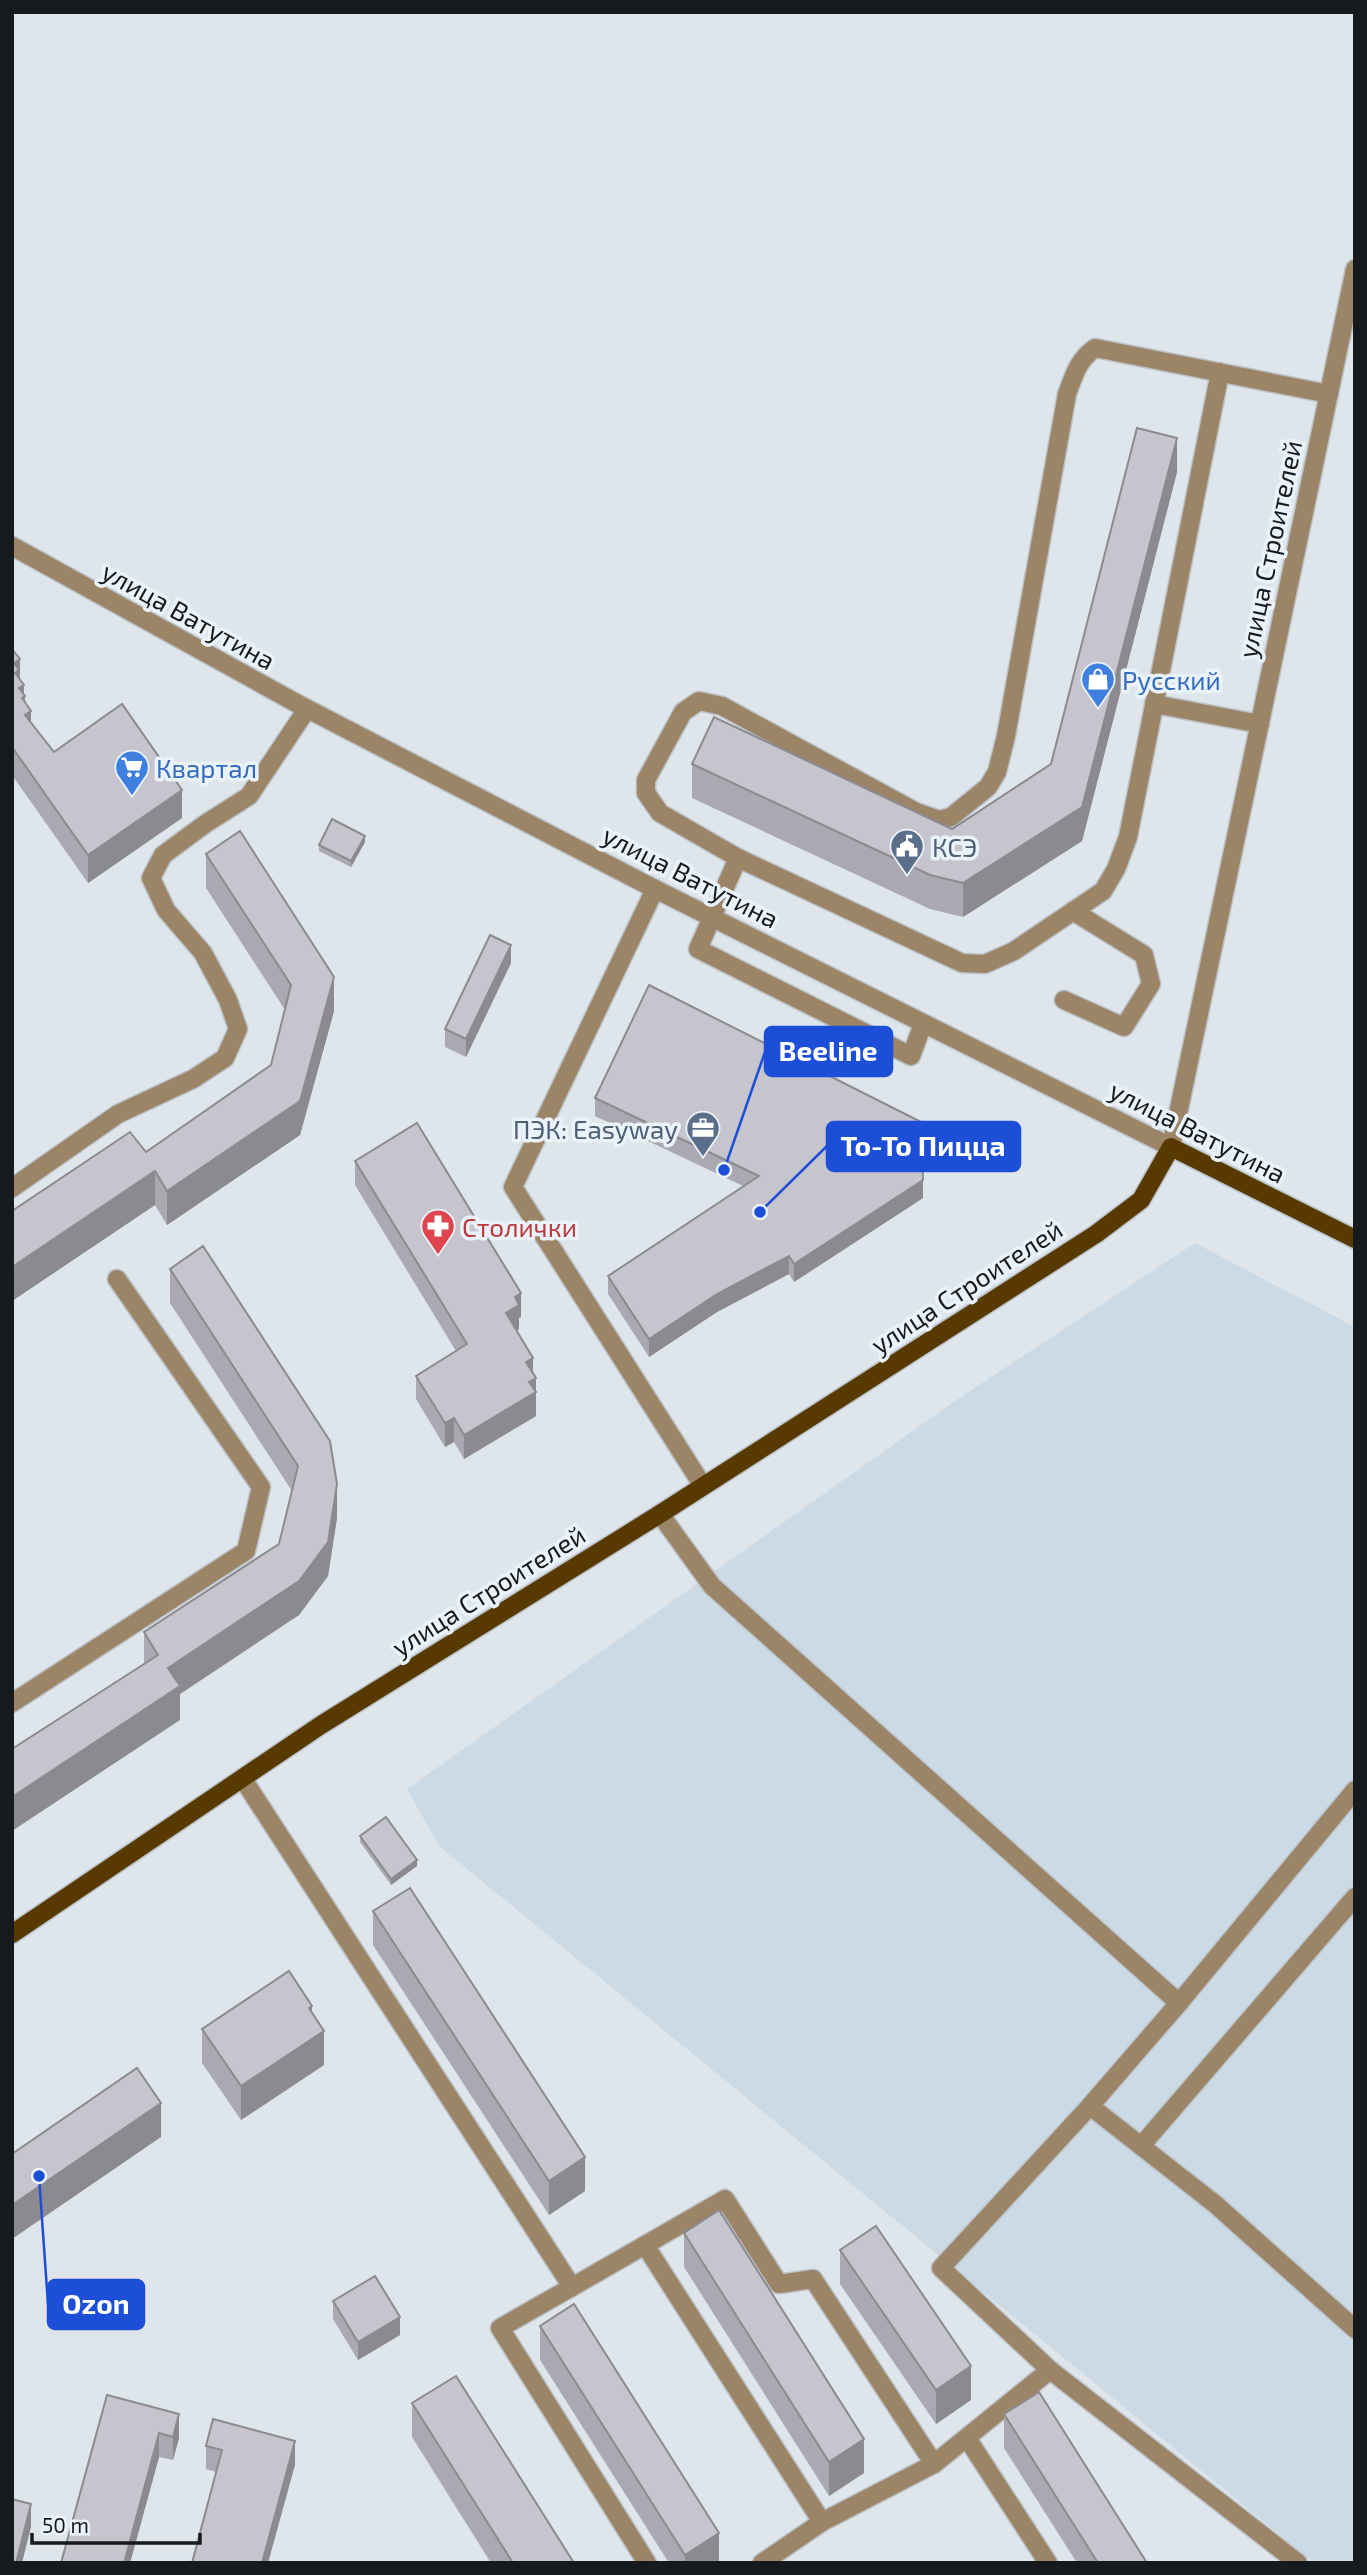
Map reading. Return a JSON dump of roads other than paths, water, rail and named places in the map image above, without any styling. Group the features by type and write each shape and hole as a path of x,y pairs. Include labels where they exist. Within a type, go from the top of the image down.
{"main road":[{"name":"улица Ватутина","path":"1171,1147 1355,1239"},
{"name":"улица Строителей","path":"12,1934 321,1725 660,1514 1096,1234 1141,1200 1171,1147"}],"street":[{"name":"улица Строителей","path":"1171,1147 1352,294 1355,269"},
{"path":"1220,372 1128,838 1116,869 1103,891 1014,951 985,964 962,963 738,858 660,813 646,793 646,780 683,712 699,701 722,706 916,812 939,820 951,817 988,787 997,772 1006,736 1067,394 1076,367 1086,354 1095,348 1220,372 1329,394"},
{"name":"улица Ватутина","path":"12,546 307,709 655,889 712,915 1171,1147"},
{"path":"1154,704 1260,724"},
{"path":"12,1188 118,1114 193,1079 225,1058 238,1029 228,1000 202,953 166,910 151,878 163,855 249,796 307,709"},
{"path":"738,858 698,949 911,1056 923,1024"},
{"path":"655,889 513,1187 703,1486"},
{"path":"1064,1000 1124,1027 1151,984 1144,955 1073,911"},
{"path":"12,1703 246,1551 261,1487 117,1279"},
{"path":"660,1514 712,1586 1179,2003"},
{"path":"243,1779 572,2287"},
{"path":"1298,2563 1050,2370 940,2268 1090,2106 1355,1790"},
{"path":"1141,2146 1355,1897"},
{"path":"1090,2106 1215,2204 1355,2329"},
{"path":"647,2563 500,2328 725,2199 779,2284 813,2279 934,2464"},
{"path":"645,2245 822,2522"},
{"path":"762,2563 822,2522 934,2464 1050,2370"},
{"path":"967,2438 1048,2563"}],"place":[{"name":"Русский","path":"1098,709"},
{"name":"Квартал","path":"132,797"},
{"name":"КСЭ","path":"907,876"},
{"name":"ПЭК: Easyway","path":"703,1158"},
{"name":"Beeline","path":"724,1170"},
{"name":"То-То Пицца","path":"760,1212"},
{"name":"Столички","path":"438,1256"},
{"name":"Ozon","path":"39,2176"}]}
